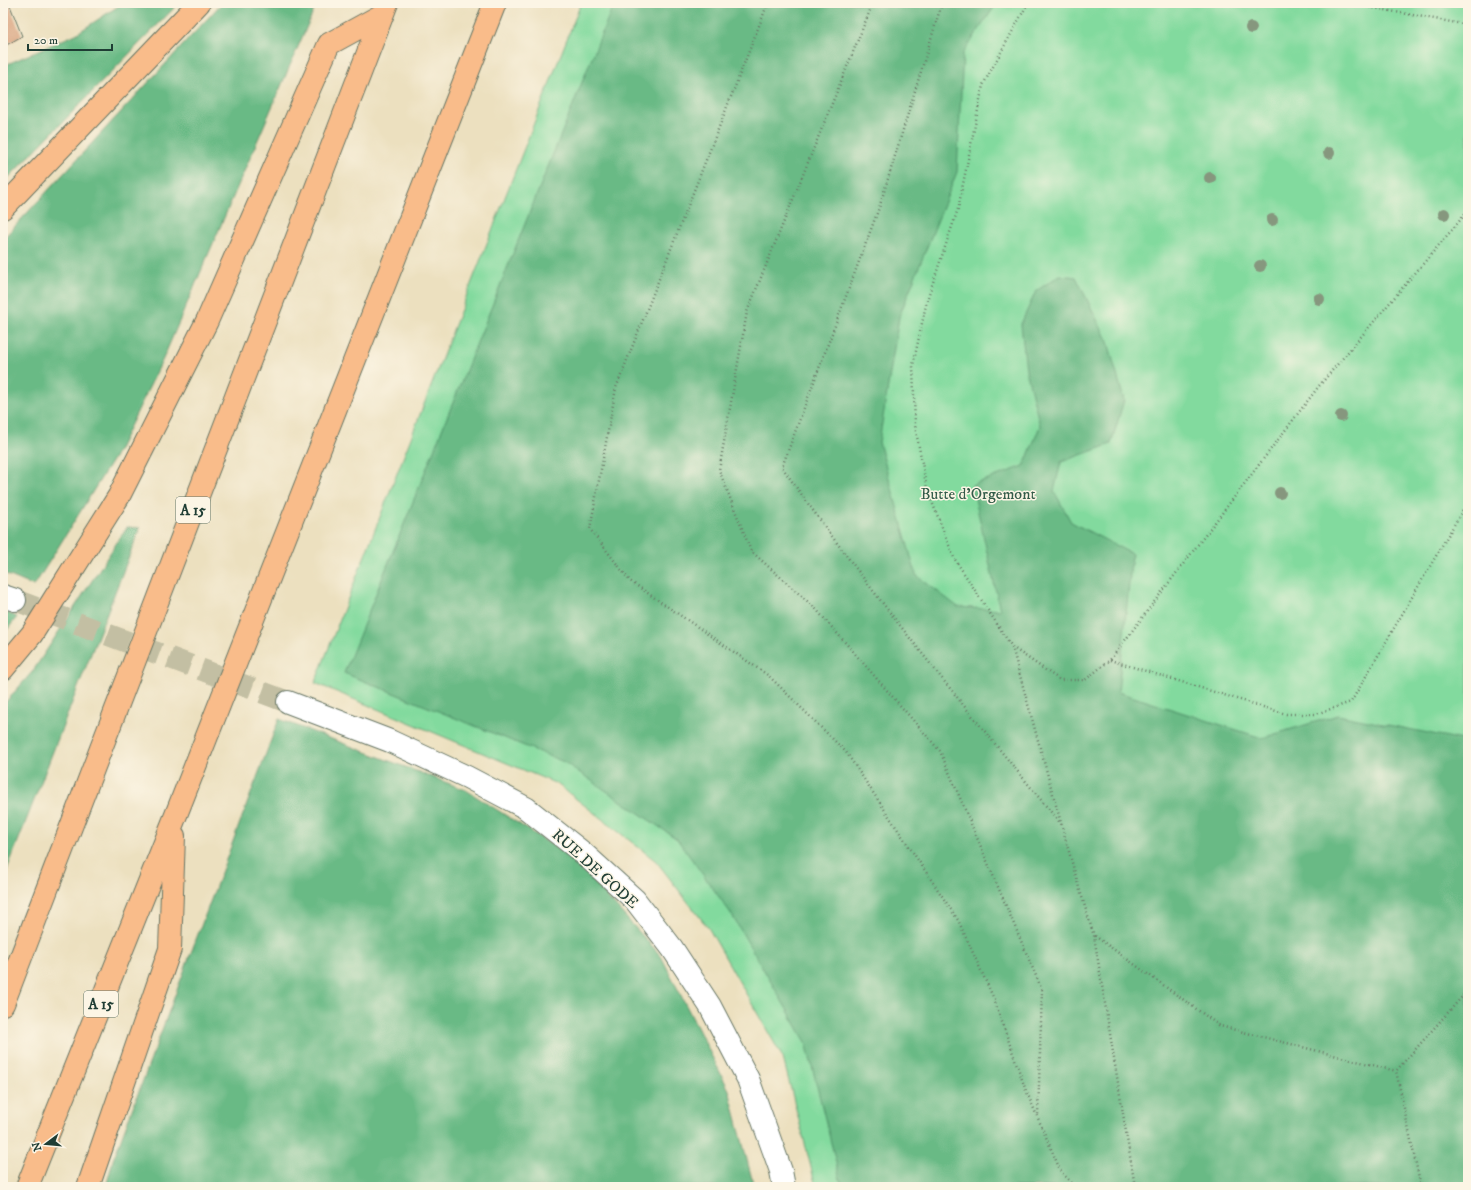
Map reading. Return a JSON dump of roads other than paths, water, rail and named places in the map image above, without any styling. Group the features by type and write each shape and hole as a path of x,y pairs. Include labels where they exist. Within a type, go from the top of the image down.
{"highway":[{"path":"3,208 199,3"},
{"name":"A 15","path":"27,1187 174,820 495,3"},
{"path":"3,669 32,634 119,496 207,321 329,44 385,9"},
{"name":"A 15","path":"3,1004 385,9"},
{"path":"88,1187 170,949 174,820"}],"street":[{"name":"RUE DE GODE","path":"288,702 390,742 467,777 526,808 583,853 635,900 672,948 710,1006 744,1072 781,1171 784,1187"}],"tunnel":[{"path":"15,600 288,702"}],"park label":[{"name":"Butte d'Orgemont","path":"978,493"}]}
